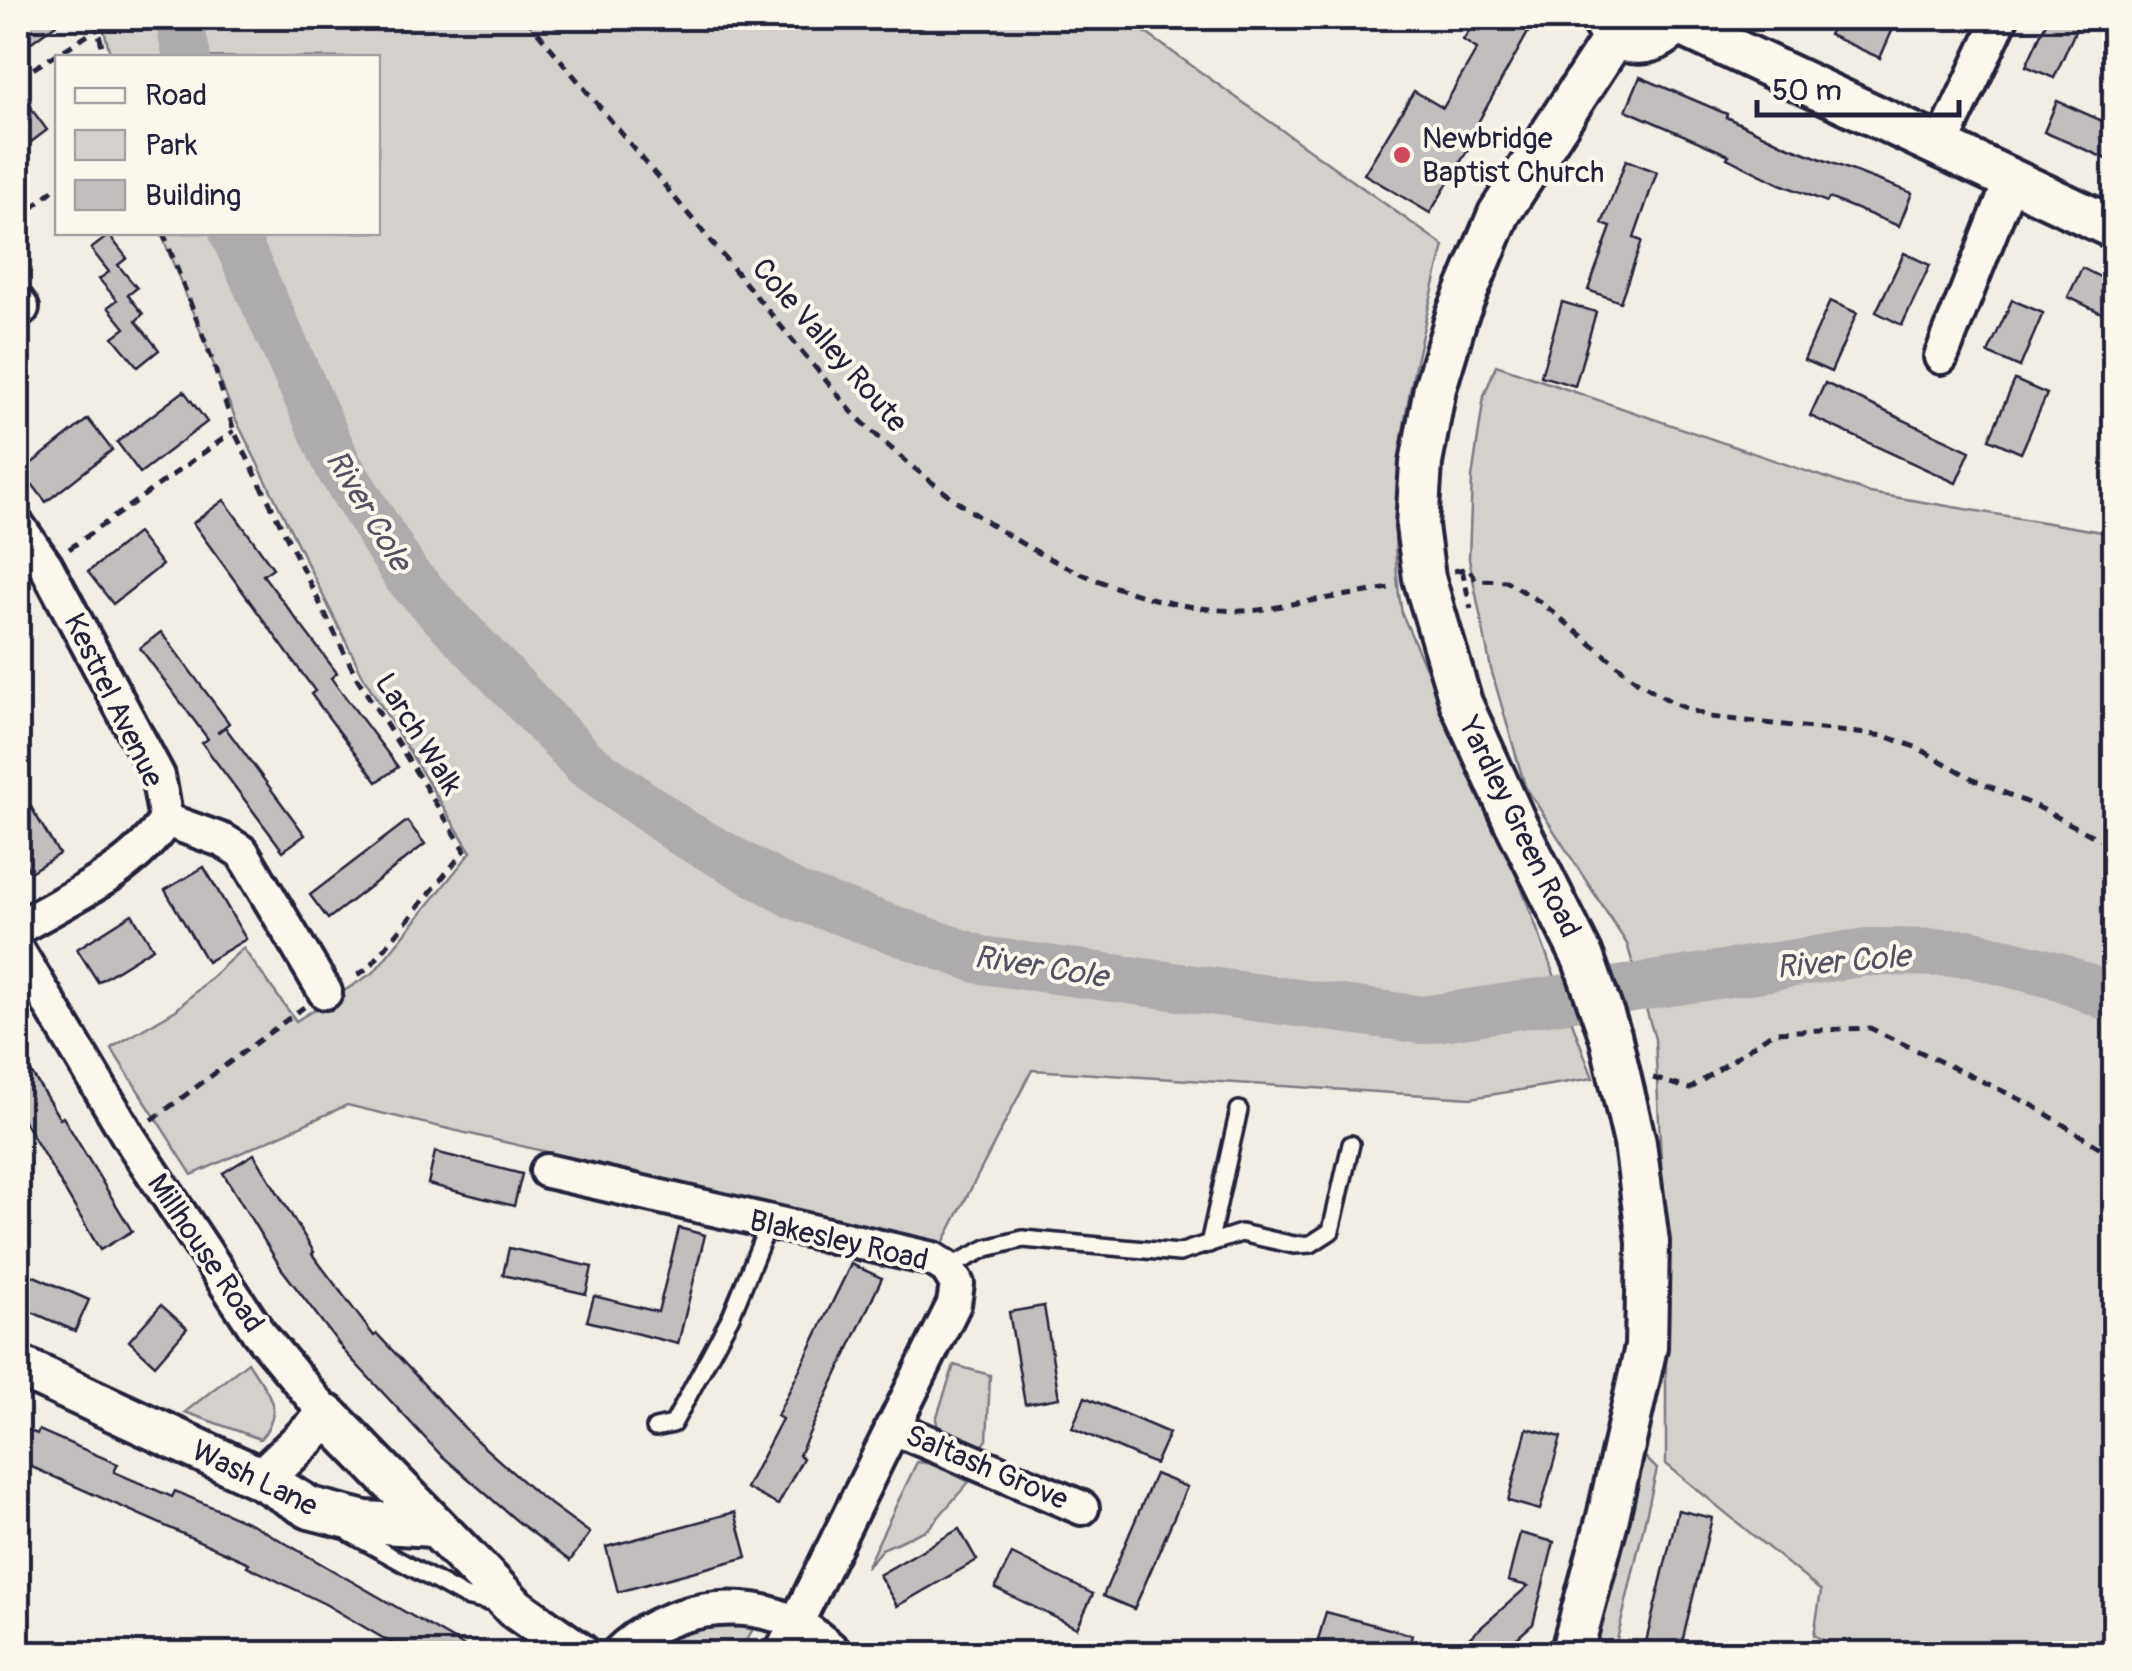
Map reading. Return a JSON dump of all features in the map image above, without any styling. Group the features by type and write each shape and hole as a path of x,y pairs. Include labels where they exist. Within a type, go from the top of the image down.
{"street":[{"path":"1940,148 2001,18"},
{"path":"1608,27 1628,43 1658,39 1678,20 2114,228"},
{"name":"Yardley Green Road","path":"1570,1654 1612,1499 1646,1348 1648,1242 1635,1143 1610,1035 1583,958 1461,702 1424,578 1417,526 1421,463 1435,388 1456,314 1499,214 1608,27"},
{"path":"1941,357 2011,180"},
{"name":"Kestrel Avenue","path":"18,526 46,566 158,776 166,820 150,845 121,868 18,928"},
{"path":"166,820 242,852 325,992"},
{"name":"Millhouse Road","path":"18,951 129,1138 258,1332 328,1416 434,1526"},
{"name":"Blakesley Road","path":"547,1170 933,1259 946,1268 957,1284 954,1304 781,1654"},
{"name":"Wash Lane","path":"18,1366 262,1479 310,1508 364,1522 434,1526"},
{"path":"262,1479 328,1416"},
{"name":"Saltash Grove","path":"892,1427 1082,1508"},
{"path":"434,1526 515,1608 580,1654"},
{"path":"617,1654 656,1625 688,1613 722,1608 757,1611 796,1623 837,1654"}],"lane":[{"path":"1209,1244 1239,1110"},
{"path":"946,1268 987,1248 1023,1239 1178,1253 1241,1233 1294,1245 1311,1244 1330,1232 1351,1144"},
{"path":"655,1428 673,1424 730,1316 769,1223"},
{"path":"328,1514 343,1530 466,1597 515,1608"}],"path":[{"path":"95,18 104,55"},
{"name":"Cole Valley Route","path":"526,18 852,412 891,450 992,528 1118,589 1178,606 1248,611 1397,586 1468,568 1476,580 1506,581 1542,603 1638,682 1675,704 1744,722 1885,736 1918,748 2114,847"},
{"path":"56,55 98,29"},
{"path":"18,78 55,55"},
{"path":"18,220 55,189"},
{"name":"Larch Walk","path":"129,1138 325,992 368,969 464,850 358,678 234,431 213,362 164,235"},
{"path":"46,566 234,431"},
{"path":"1641,1074 1690,1089 1773,1032 1870,1028 2032,1105 2100,1147 2114,1167"}],"green space":[{"path":"101,18 1125,18 1444,246 1412,382 1398,475 1396,568 1402,614 1514,868 1593,1078 1471,1098 1032,1070 942,1245 347,1105 192,1175 111,1048 176,1010 243,948 296,1021 374,972 471,852 364,678 236,420 162,235 380,235 380,55 110,55"},
{"path":"1496,365 1870,493 2114,534 2114,1653 1847,1653 1814,1635 1821,1591 1666,1464 1666,1262 1655,1039 1627,944 1525,786 1491,669 1469,559 1472,478 1484,396"},
{"path":"248,1362 267,1391 273,1409 260,1439 185,1412"},
{"path":"954,1365 990,1375 987,1440 980,1449 939,1433 936,1419"},
{"path":"1638,1450 1657,1469 1614,1653 1588,1654"},
{"path":"917,1462 933,1464 969,1482 928,1529 882,1549 866,1568"},
{"path":"711,1624 754,1627 739,1653 648,1653 647,1647 665,1632"}],"building":[{"path":"18,18 64,18 18,52"},
{"path":"1494,18 1536,18 1475,128 1479,131 1430,213 1364,174 1414,91 1443,108 1477,49 1463,40 1476,20 1488,27"},
{"path":"1837,18 1862,18 1892,31 1880,58 1829,35"},
{"path":"2048,18 2081,18 2054,78 2026,66"},
{"path":"1640,77 1727,114 1726,117 1787,146 1912,193 1899,226 1829,198 1827,202 1780,184 1727,158 1729,155 1626,110"},
{"path":"18,91 47,130 18,152"},
{"path":"2057,101 2114,126 2114,162 2044,132"},
{"path":"1626,160 1657,172 1634,238 1642,241 1620,302 1588,290 1611,227 1602,224"},
{"path":"109,235 127,258 118,265 137,288 128,295 143,314 136,321 159,350 138,367 113,337 125,328 108,307 117,300 99,279 109,272 91,249"},
{"path":"1904,253 1930,265 1902,325 1876,312"},
{"path":"2082,268 2114,284 2114,319 2068,297"},
{"path":"2012,300 2043,313 2020,367 1988,353"},
{"path":"1830,301 1857,313 1831,372 1804,360"},
{"path":"1562,302 1596,312 1575,386 1541,376"},
{"path":"2015,380 2047,394 2021,453 1989,439"},
{"path":"1825,383 1970,451 1956,483 1810,416"},
{"path":"184,391 207,422 140,473 117,442"},
{"path":"88,419 112,450 46,502 22,471"},
{"path":"224,500 273,568 263,575 337,673 331,678 398,767 377,782 193,523"},
{"path":"137,533 162,565 113,604 88,572"},
{"path":"161,632 229,723 217,733 225,727 305,835 283,851 202,743 208,739 140,648"},
{"path":"18,785 59,854 30,872 18,851"},
{"path":"407,821 425,844 328,919 310,895"},
{"path":"204,867 246,939 207,962 165,890"},
{"path":"132,914 153,948 98,982 77,949"},
{"path":"18,1051 132,1231 100,1250 18,1111"},
{"path":"435,1152 522,1174 514,1206 428,1184"},
{"path":"254,1154 312,1254 374,1336 377,1334 476,1440 538,1495 590,1533 570,1561 440,1454 345,1352 281,1268 223,1173"},
{"path":"679,1228 705,1235 678,1344 587,1321 594,1296 658,1312"},
{"path":"509,1248 592,1267 586,1294 503,1275"},
{"path":"851,1264 882,1278 799,1455 803,1458 778,1505 746,1488 782,1419 777,1416"},
{"path":"18,1269 89,1300 75,1331 18,1306"},
{"path":"161,1305 187,1328 155,1365 129,1341"},
{"path":"1044,1306 1059,1398 1025,1404 1009,1312"},
{"path":"1085,1397 1169,1433 1155,1464 1072,1428"},
{"path":"18,1426 37,1434 39,1430 118,1464 114,1472 172,1497 175,1491 254,1525 478,1654 410,1654 325,1604 247,1566 249,1563 18,1461"},
{"path":"1527,1428 1561,1437 1540,1510 1508,1501"},
{"path":"1155,1474 1187,1487 1134,1609 1103,1596"},
{"path":"1678,1510 1712,1518 1680,1651 1646,1642"},
{"path":"735,1512 747,1557 618,1592 606,1547"},
{"path":"959,1529 977,1560 897,1606 879,1575"},
{"path":"1520,1533 1554,1542 1533,1624 1499,1654 1451,1654 1528,1586 1508,1581"},
{"path":"1012,1554 1093,1594 1077,1628 995,1588"},
{"path":"1326,1612 1412,1635 1407,1654 1314,1654"}],"waterway":[{"name":"River Cole","path":"179,18 186,55"},
{"name":"River Cole","path":"234,235 339,467 407,576 586,764 683,833 797,896 981,960 1423,1020 1867,952 1969,953 2055,975 2114,999"}],"place":[{"name":"Newbridge Baptist Church","path":"1402,155"}]}
